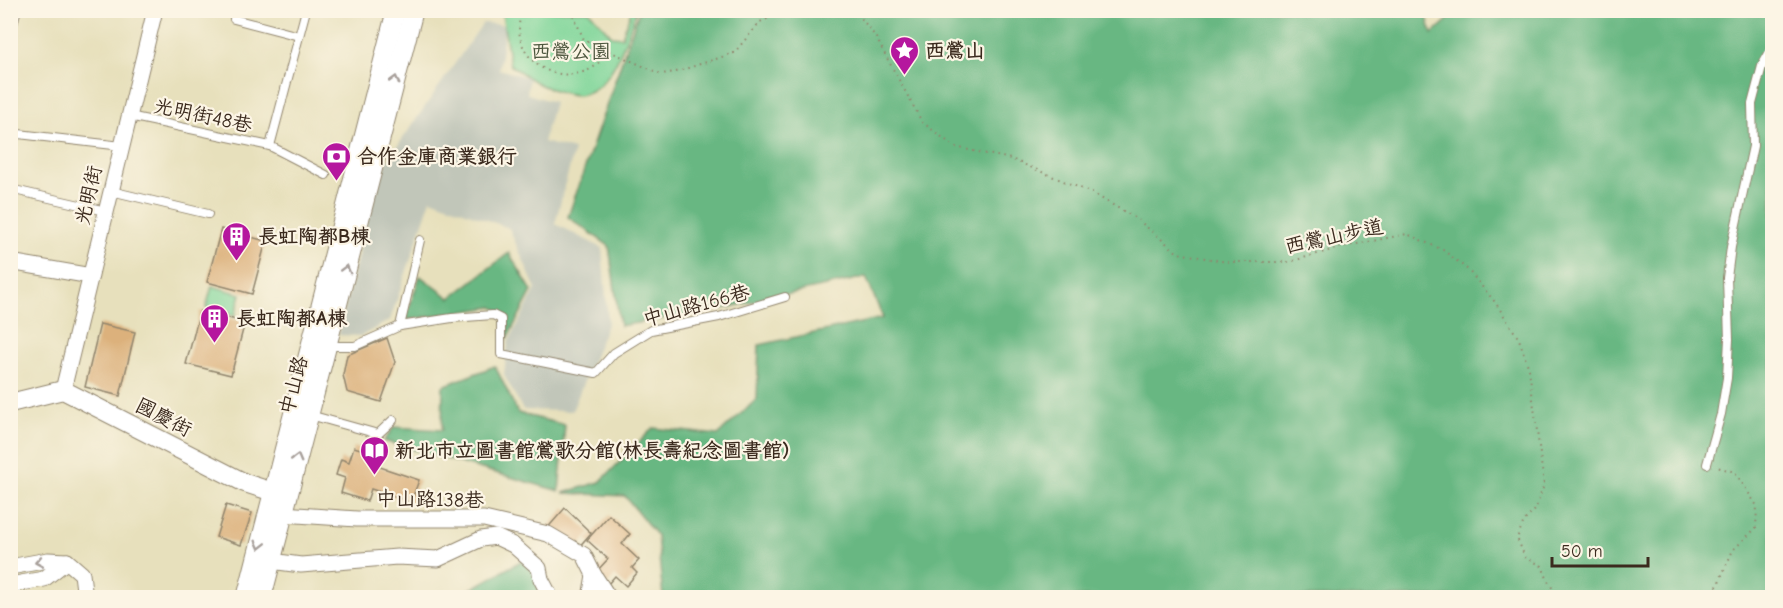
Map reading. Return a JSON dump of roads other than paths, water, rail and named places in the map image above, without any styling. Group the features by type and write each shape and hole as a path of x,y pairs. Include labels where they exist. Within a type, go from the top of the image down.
{"street":[{"path":"10,22 13,10"},
{"name":"光明街","path":"63,390 155,10"},
{"name":"中山路","path":"353,214 349,178 396,10"},
{"name":"中山路","path":"262,597 282,514 301,413 353,214 414,10"},
{"path":"10,262 91,276"},
{"path":"10,403 63,390"},
{"name":"國慶街","path":"63,390 245,483 273,492"},
{"name":"中山路","path":"246,597 273,492 301,413"},
{"path":"273,492 282,514"},
{"name":"中山路138巷","path":"282,514 357,519 484,519 548,534 584,555 609,597"},
{"path":"271,561 301,565 397,557 438,559 481,538 496,537 513,545 539,568 541,579 552,597"},
{"path":"10,567 48,560 67,561 82,574 85,597"},
{"path":"10,585 44,579 67,561"},
{"path":"590,597 594,575"}],"lane":[{"path":"270,147 306,10"},
{"path":"234,19 299,36"},
{"path":"1707,464 1721,414 1727,378 1730,339 1727,278 1731,247 1753,146 1752,104 1762,66 1773,48"},
{"name":"光明街48巷","path":"129,116 270,147 326,175"},
{"path":"10,133 122,146"},
{"path":"10,189 106,211"},
{"path":"111,191 208,214"},
{"path":"400,326 420,240"},
{"name":"中山路166巷","path":"319,344 355,346 400,326 452,318 493,315 501,320 501,354 596,373 614,352 651,330 719,317 785,297"},
{"path":"301,413 378,434 393,420"}],"place":[{"name":"西鶯山","path":"904,76"},
{"name":"合作金庫商業銀行","path":"336,182"},
{"name":"長虹陶都B棟","path":"237,262"},
{"name":"長虹陶都A棟","path":"215,344"},
{"name":"新北市立圖書館鶯歌分館(林長壽紀念圖書館)","path":"374,476"}],"park label":[{"name":"西鶯公園","path":"571,51"}]}
